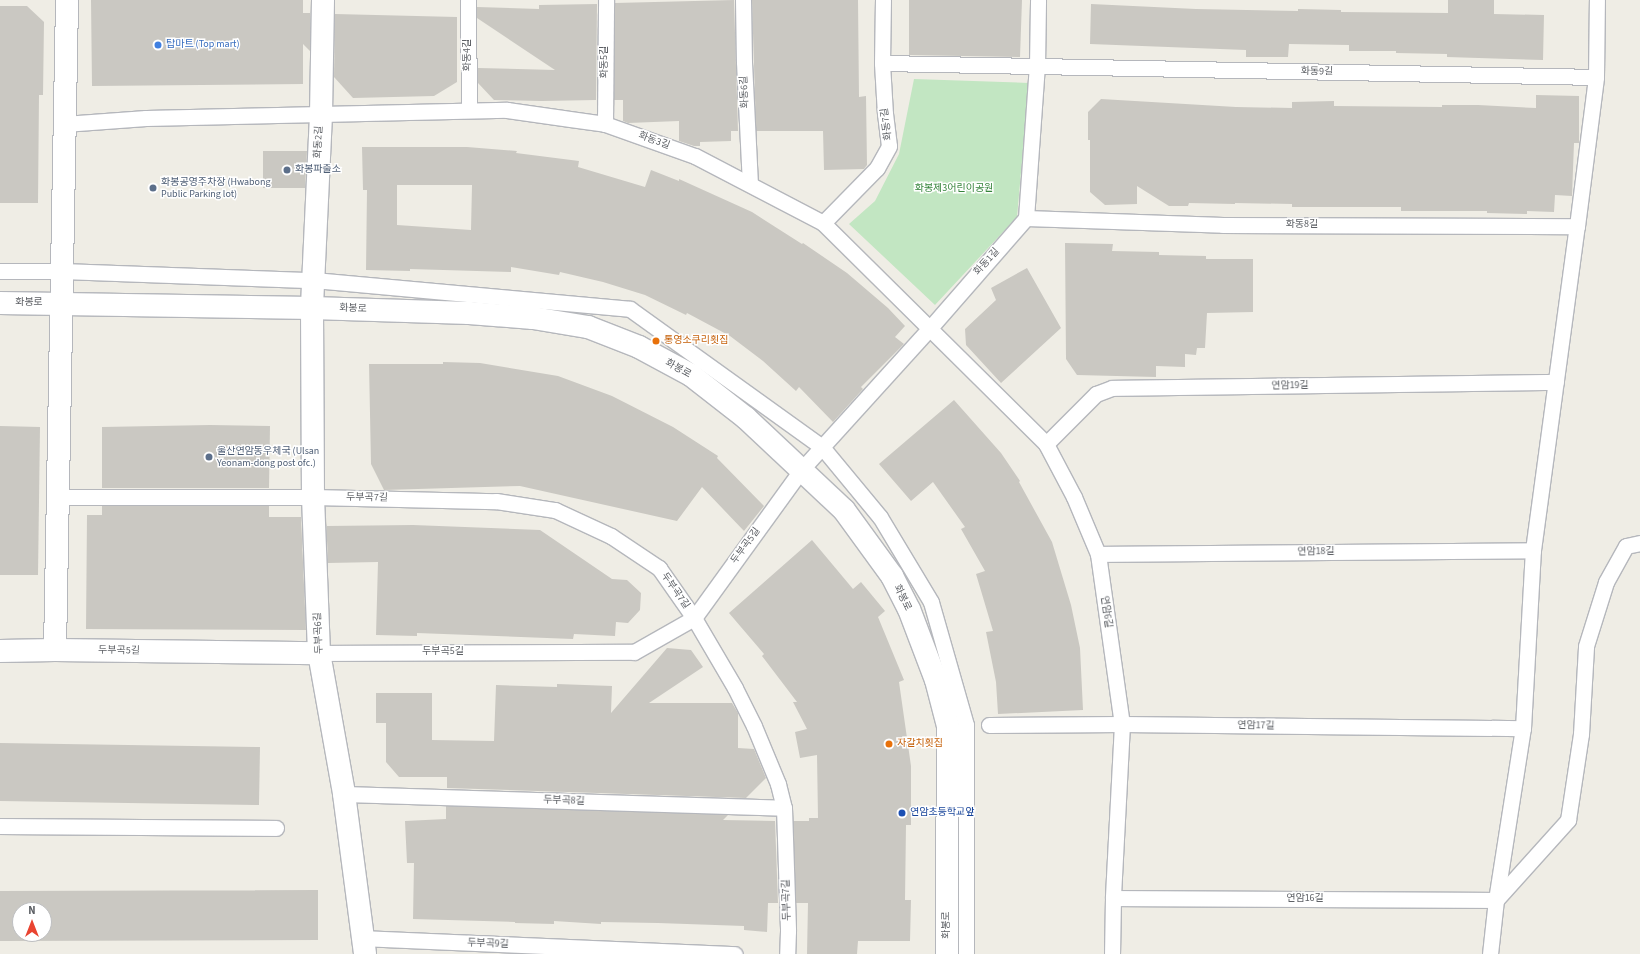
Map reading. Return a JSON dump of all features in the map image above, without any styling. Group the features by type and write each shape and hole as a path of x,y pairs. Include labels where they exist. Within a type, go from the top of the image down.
{"street":[{"path":"55,650 56,497 62,303 67,0"},
{"name":"화동2길","path":"312,308 323,0"},
{"name":"화봉로","path":"0,303 312,308 468,313 533,318 588,327 638,347 691,375 746,418 844,510 892,576 908,609 936,680 950,726 947,954"},
{"name":"두부곡6길","path":"312,308 313,497 319,653 344,794 363,946"},
{"name":"두부곡5길","path":"0,652 55,650 319,653"}],"lane":[{"name":"화동4길","path":"468,0 468,110"},
{"name":"화동5길","path":"605,124 606,0"},
{"name":"화동6길","path":"743,0 744,62 750,183"},
{"name":"화동7길","path":"823,223 877,168 890,146 885,114 882,63 883,0"},
{"path":"1026,218 1038,66 1038,0"},
{"path":"1490,954 1496,900 1523,728 1533,550 1578,226 1596,77 1596,0"},
{"name":"화동9길","path":"882,63 1596,77"},
{"name":"화동3길","path":"64,124 146,118 320,115 468,110 507,110 605,124 695,156 750,183 823,223 930,328"},
{"name":"화동8길","path":"1026,218 1223,225 1578,226"},
{"name":"화동1길","path":"802,469 930,328 1026,218"},
{"path":"0,271 62,271 313,280 630,309 822,447 880,517 931,602 966,725 966,954"},
{"name":"연암6길","path":"930,328 1046,444 1074,497 1098,554 1122,724 1113,898 1112,954"},
{"name":"연암19길","path":"1046,444 1096,394 1112,388 1556,382"},
{"name":"두부곡5길","path":"319,653 634,652 694,618 802,469"},
{"name":"두부곡7길","path":"56,497 313,497 496,501 555,510 611,536 659,568 694,618 735,688 754,726 778,784 784,808 788,931 787,954"},
{"path":"1496,900 1568,820 1581,734 1586,646 1606,582 1626,546 1640,543"},
{"name":"연암18길","path":"1098,554 1533,550"},
{"name":"연암17길","path":"989,725 1122,724 1523,728"},
{"name":"두부곡8길","path":"344,794 784,808"},
{"path":"0,826 276,828"},
{"name":"연암16길","path":"1113,898 1496,900"},
{"name":"두부곡9길","path":"363,946 735,954"}],"green space":[{"name":"화봉제3어린이공원","path":"914,79 1029,83 1017,217 935,305 849,224 875,201 899,154"}],"building":[{"path":"91,0 303,0 303,13 310,13 310,51 303,44 303,84 92,86"},
{"path":"734,0 738,131 731,131 731,141 700,142 700,146 694,146 679,141 679,121 628,123 623,121 623,100 614,100 615,3"},
{"path":"752,0 858,0 859,97 866,96 867,165 864,169 824,170 823,131 756,131"},
{"path":"909,0 1022,0 1020,57 909,55"},
{"path":"1448,0 1494,0 1494,14 1544,15 1543,60 1447,57 1447,54 1396,53 1396,51 1349,51 1349,45 1289,44 1288,57 1246,57 1246,50 1090,44 1091,4 1196,9 1298,11 1298,9 1341,10 1341,12 1448,13"},
{"path":"597,4 596,100 494,100 478,83 478,68 555,70 477,18 477,7 539,9 539,5"},
{"path":"0,6 27,6 44,22 43,95 39,95 38,203 0,203"},
{"path":"335,14 457,17 457,82 434,96 353,98 334,77"},
{"path":"1536,95 1579,96 1579,143 1574,143 1572,196 1555,195 1554,212 1527,211 1527,214 1487,213 1487,211 1401,211 1401,207 1292,207 1292,204 1235,203 1189,203 1188,206 1169,206 1137,186 1137,204 1105,205 1090,192 1090,140 1088,140 1088,112 1101,99 1236,107 1292,108 1292,102 1334,101 1334,106 1442,107 1442,105 1478,105 1536,108"},
{"path":"362,147 467,147 517,151 516,153 579,161 578,167 645,187 651,170 679,181 679,179 752,212 802,244 803,243 847,273 888,308 905,326 895,337 904,344 861,387 863,389 833,422 799,387 796,391 763,361 730,336 687,313 686,315 645,295 603,282 560,272 559,275 511,267 511,272 410,269 410,271 366,270 367,190 363,190","holes":["397,185 472,185 471,230 397,225"]},
{"name":"화봉파출소","path":"263,151 307,151 305,188 263,188"},
{"path":"1065,243 1113,244 1112,251 1159,252 1159,255 1206,256 1206,259 1253,259 1253,312 1207,313 1205,348 1197,348 1196,355 1185,354 1185,367 1156,366 1156,377 1077,375 1066,359"},
{"path":"1027,268 1061,328 1001,383 966,345 965,329 996,300 991,288"},
{"path":"443,362 480,363 558,376 612,396 673,427 718,456 717,458 764,506 744,531 702,487 677,521 520,486 384,490 371,464 369,364 443,364"},
{"path":"954,400 1001,453 1020,481 1019,482 1052,542 1071,605 1080,648 1083,710 998,714 996,682 986,632 993,631 976,574 985,571 961,529 965,527 933,482 911,501 879,464"},
{"path":"210,425 270,426 269,488 102,488 102,427"},
{"path":"0,426 40,427 38,575 0,575"},
{"path":"102,506 269,506 269,517 301,517 306,630 86,629 87,515 102,515"},
{"path":"326,517 327,526 413,525 540,530 612,579 627,580 641,593 640,610 628,623 616,622 615,636 574,634 573,639 417,633 417,636 376,635 378,562 328,563"},
{"path":"812,540 853,589 861,582 885,611 878,617 904,680 899,682 911,766 911,825 906,825 905,900 911,900 910,941 858,941 857,954 807,954 808,903 796,903 793,821 809,821 809,818 818,818 817,755 800,758 795,732 807,729 793,702 797,702 762,656 764,654 729,613"},
{"path":"667,648 691,650 703,667 649,703 732,703 738,713 738,748 754,749 766,778 746,798 447,788 447,777 399,777 386,762 386,723 376,723 376,693 432,693 432,740 494,741 496,685 557,687 557,684 612,686 611,713"},
{"path":"0,743 260,747 259,805 0,801"},
{"path":"446,806 728,815 723,820 775,821 778,903 768,903 767,932 744,930 744,926 601,922 601,924 554,921 554,924 413,919 414,863 407,863 405,821 446,819"},
{"path":"318,890 318,940 52,941 52,902 12,902 12,941 0,941 0,891"}],"place":[{"name":"탑마트 (Top mart)","path":"158,45"},
{"name":"화봉파출소","path":"287,170"},
{"name":"화봉공영주차장 (Hwabong Public Parking lot)","path":"153,188"},
{"name":"통영소쿠리횟집","path":"656,341"},
{"name":"울산연암동우체국 (Ulsan Yeonam-dong post ofc.)","path":"209,457"},
{"name":"자갈치횟집","path":"889,744"},
{"name":"연암초등학교앞","path":"902,813"}]}
